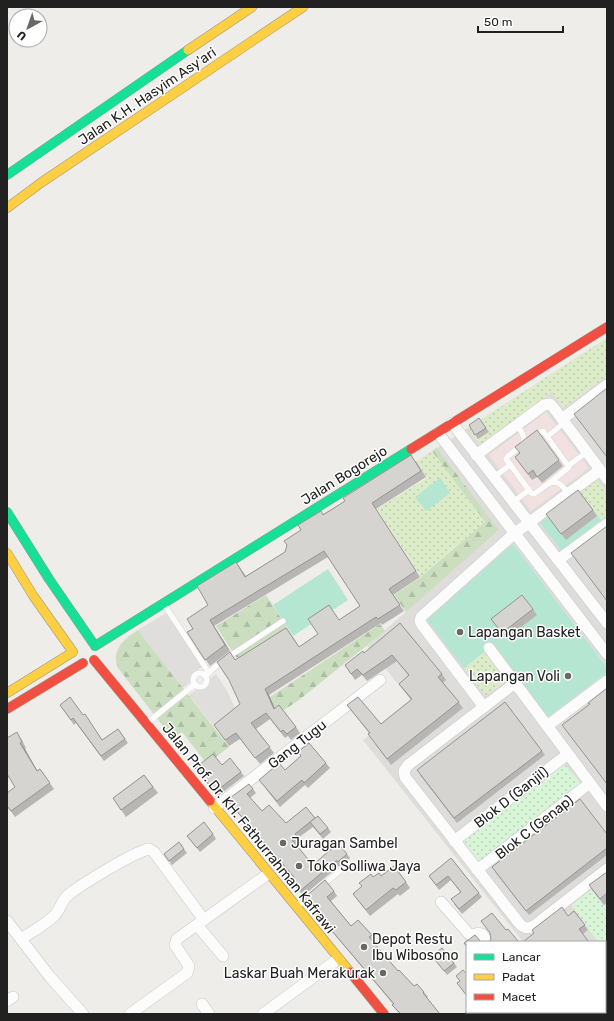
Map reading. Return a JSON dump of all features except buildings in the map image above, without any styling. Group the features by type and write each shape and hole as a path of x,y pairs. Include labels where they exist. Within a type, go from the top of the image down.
{"main road":[{"name":"Jalan K.H. Hasyim Asy'ari","path":"7,175 252,7"},
{"name":"Jalan K.H. Hasyim Asy'ari","path":"7,208 42,182 303,7"},
{"name":"Jalan Bogorejo","path":"94,644 164,603 607,327"},
{"path":"7,512 49,580 94,644 97,654 94,660 90,663 83,664 7,709"},
{"path":"7,553 38,602 73,652 76,660 83,664"},
{"path":"7,693 73,652 73,648 80,641 89,641 94,644"},
{"name":"Jalan Prof. Dr. KH. Fathurrahman Kafrawi","path":"94,660 384,1014"}],"street":[{"path":"564,421 607,385"},
{"path":"476,455 548,404 552,405 607,480"},
{"path":"452,423 607,623"},
{"path":"438,433 605,646"},
{"path":"484,706 422,626 420,619 423,614 515,533 600,470"},
{"path":"558,560 607,524"},
{"path":"489,648 607,806"},
{"name":"Gang Tugu","path":"214,808 380,680"},
{"path":"547,726 607,681"},
{"path":"514,683 408,765 404,772 406,780 521,925 528,928 535,925 607,869"},
{"name":"Blok D (Ganjil)","path":"454,841 568,754"},
{"name":"Blok C (Genap)","path":"477,870 590,784"},
{"path":"21,938 53,918 64,900 75,891 126,860 144,850 149,849 154,852 223,956"},
{"path":"130,1014 187,973 189,966 175,945 177,939 268,874"},
{"path":"441,902 469,934 482,934 487,941"},
{"path":"7,921 50,978 83,1014"},
{"path":"263,1014 338,958"},
{"path":"202,1004 209,1014"}],"lane":[{"path":"548,436 564,421"},
{"path":"517,425 524,436 524,443 520,447"},
{"path":"569,465 544,432 541,432 520,447 507,457 506,460 531,493 535,494 569,468 569,465 586,452"},
{"path":"494,477 510,465"},
{"path":"548,484 554,482 558,483 568,493"},
{"path":"513,502 529,490"},
{"path":"164,603 207,674 207,680 204,685 200,686 195,684"},
{"path":"207,674 222,661 283,621"},
{"path":"195,684 193,679 196,674 207,674"},
{"path":"145,724 195,684"},
{"path":"296,908 342,869"}],"shaded area":[{"path":"607,338 606,948 606,941 522,941 363,740 412,701 367,646 499,530 437,448"},
{"path":"546,412 589,468 531,511 489,455"},
{"path":"515,542 607,662 607,668 513,544"},
{"path":"166,613 202,667 193,673 190,682 183,688 138,630"},
{"path":"216,674 227,691 238,714 217,730 189,695 197,689 206,687 209,679"}],"green space":[{"path":"607,338 607,376 563,408 552,392 480,445 468,428"},
{"path":"437,448 499,530 406,612 394,595 421,577 485,522 432,451"},
{"path":"432,451 485,522 421,577 377,509 427,478 416,461"},
{"path":"440,478 450,493 426,511 415,497"},
{"path":"597,480 607,493 607,515 601,520 580,493"},
{"path":"580,493 601,520 561,550 540,523"},
{"path":"515,542 607,662 607,672 548,717 494,644 464,668 427,620"},
{"path":"328,569 348,600 293,636 273,605"},
{"path":"266,595 303,652 248,676 216,626"},
{"path":"380,624 385,631 299,700 278,714 270,697"},
{"path":"138,630 229,747 207,764 182,732 173,739 118,668 116,655 120,645"},
{"path":"484,652 506,681 485,696 464,668"},
{"path":"565,764 581,784 479,862 463,841"},
{"path":"591,890 604,906 607,904 607,948 606,941 597,941 571,905"},
{"path":"606,976 607,1014 553,1014 606,1013"}],"traffic: fast":[{"path":"7,175 188,50"},
{"path":"95,646 411,449"},
{"path":"7,512 49,579 93,643"}],"traffic: slow":[{"path":"188,50 252,7"},
{"path":"7,208 42,182 303,7"},
{"path":"7,553 34,597 73,652 7,693"},
{"path":"210,801 350,972"}],"traffic: jam":[{"path":"411,449 607,327"},
{"path":"94,660 210,801"},
{"path":"7,709 83,663"},
{"path":"350,972 384,1014"}],"place":[{"name":"Lapangan Basket","path":"460,632"},
{"name":"Lapangan Voli","path":"568,676"},
{"name":"Juragan Sambel","path":"283,843"},
{"name":"Toko Solliwa Jaya","path":"299,866"},
{"name":"Depot Restu Ibu Wibosono","path":"364,947"},
{"name":"Laskar Buah Merakurak","path":"383,973"}]}
